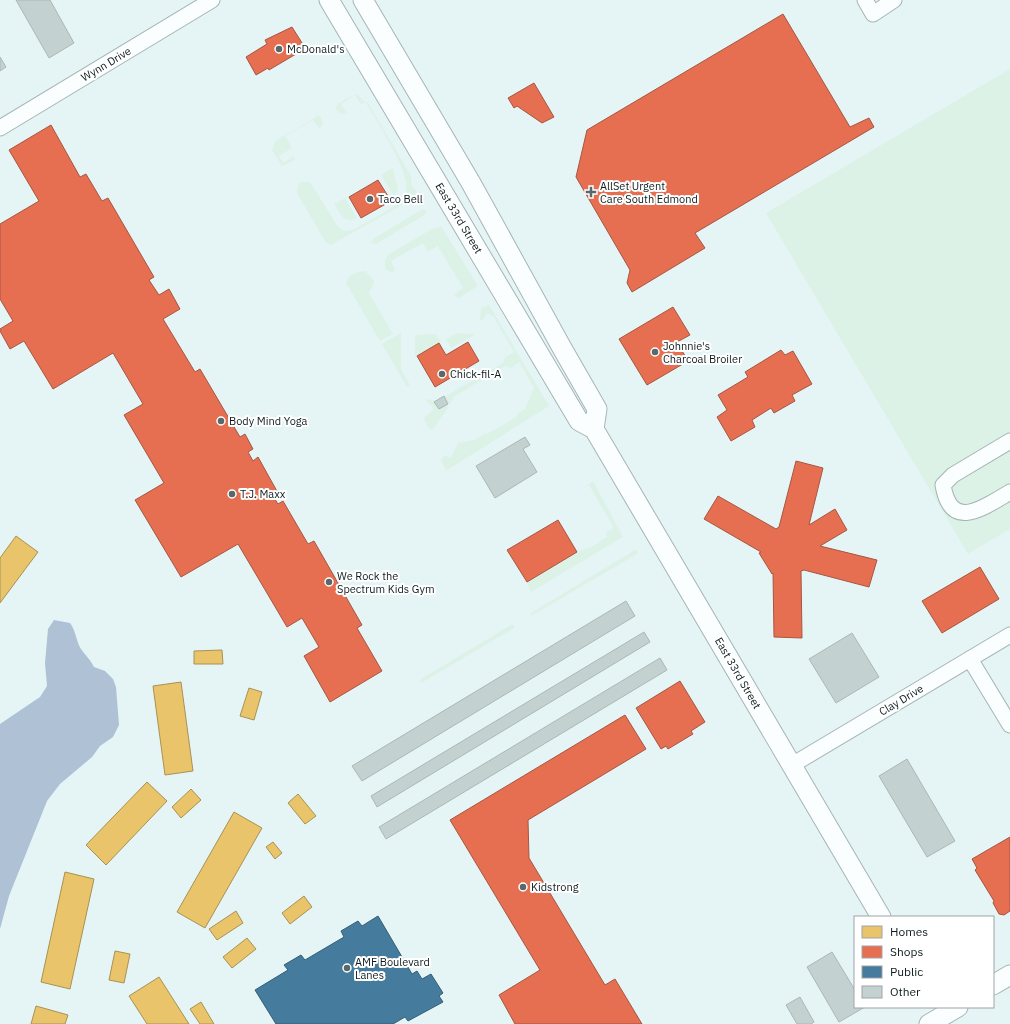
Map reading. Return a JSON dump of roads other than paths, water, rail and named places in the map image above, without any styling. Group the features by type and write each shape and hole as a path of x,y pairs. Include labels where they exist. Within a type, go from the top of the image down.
{"main road":[{"name":"East 33rd Street","path":"330,0 579,421 594,429 881,916"},
{"path":"363,0 471,183 562,348 598,409 594,429"},
{"path":"994,984 1010,975"},
{"path":"938,1018 956,1008"}],"street":[{"name":"Wynn Drive","path":"0,128 212,0"},
{"path":"865,0 873,14 894,0"},
{"path":"1010,441 953,475 943,485 945,499 957,512 970,514 1010,492"},
{"name":"Clay Drive","path":"792,765 1010,635"},
{"path":"970,659 1010,725"}],"water":[{"path":"54,620 70,623 74,629 81,649 94,667 105,671 113,679 116,687 119,725 113,737 100,746 92,757 60,784 47,801 9,896 0,929 0,724 40,697 47,686 45,663 48,629"}],"place":[{"name":"McDonald's","path":"279,49"},
{"name":"AllSet Urgent Care South Edmond","path":"591,192"},
{"name":"Taco Bell","path":"370,199"},
{"name":"Johnnie's Charcoal Broiler","path":"655,352"},
{"name":"Chick-fil-A","path":"442,374"},
{"name":"Body Mind Yoga","path":"221,421"},
{"name":"T.J. Maxx","path":"232,494"},
{"name":"We Rock the Spectrum Kids Gym","path":"329,582"},
{"name":"Kidstrong","path":"523,887"},
{"name":"AMF Boulevard Lanes","path":"347,968"}]}
